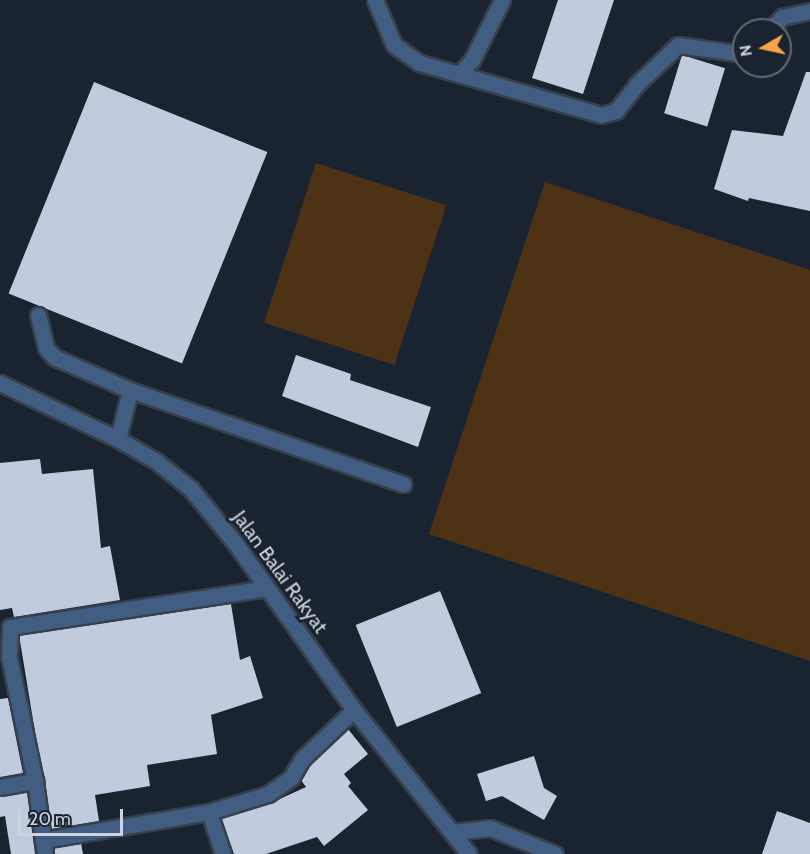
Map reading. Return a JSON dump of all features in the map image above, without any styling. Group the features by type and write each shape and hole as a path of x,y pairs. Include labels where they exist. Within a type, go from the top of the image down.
{"street":[{"path":"375,0 394,45 420,63 601,116 616,111 636,85 678,45 732,52"},
{"path":"459,74 472,60 502,0"},
{"path":"781,18 810,11"},
{"path":"38,315 46,348 54,357 130,390 403,484"},
{"name":"Jalan Balai Rakyat","path":"0,383 118,439 156,461 191,489 267,588 354,710 469,854"},
{"path":"118,439 130,390"},
{"path":"267,588 10,627 9,657 35,781 44,847 208,812 268,794 291,777 302,759 354,710"},
{"path":"0,787 35,781"},
{"path":"208,812 223,854"},
{"path":"452,832 490,828 555,854"}],"shaded area":[{"path":"316,163 446,205 394,365 264,323"},
{"path":"545,182 810,270 810,661 429,534"}],"building":[{"path":"558,0 614,0 583,94 532,78"},
{"path":"682,55 725,68 707,126 664,113"},
{"path":"806,72 810,72 810,211 749,198 748,201 714,189 732,130 783,136"},
{"path":"94,82 267,152 182,363 9,293"},
{"path":"296,355 351,374 350,380 431,407 418,447 282,396"},
{"path":"40,459 42,474 93,469 101,548 110,546 120,600 14,617 12,608 0,610 0,463"},
{"path":"440,591 481,693 397,727 356,625"},
{"path":"231,604 240,660 250,656 263,698 211,715 217,754 147,765 150,786 95,795 99,821 51,829 19,635"},
{"path":"8,698 23,773 0,777 0,699"},
{"path":"348,729 368,754 344,774 351,783 348,786 368,810 324,846 317,837 266,854 234,854 221,818 271,803 306,787 301,780 310,765"},
{"path":"534,756 544,788 557,796 544,820 502,796 486,801 477,774"},
{"path":"27,792 35,854 11,854 5,816 0,817 0,797"},
{"path":"777,811 810,823 810,854 762,854"},
{"path":"81,843 83,854 55,854 54,848"}]}
